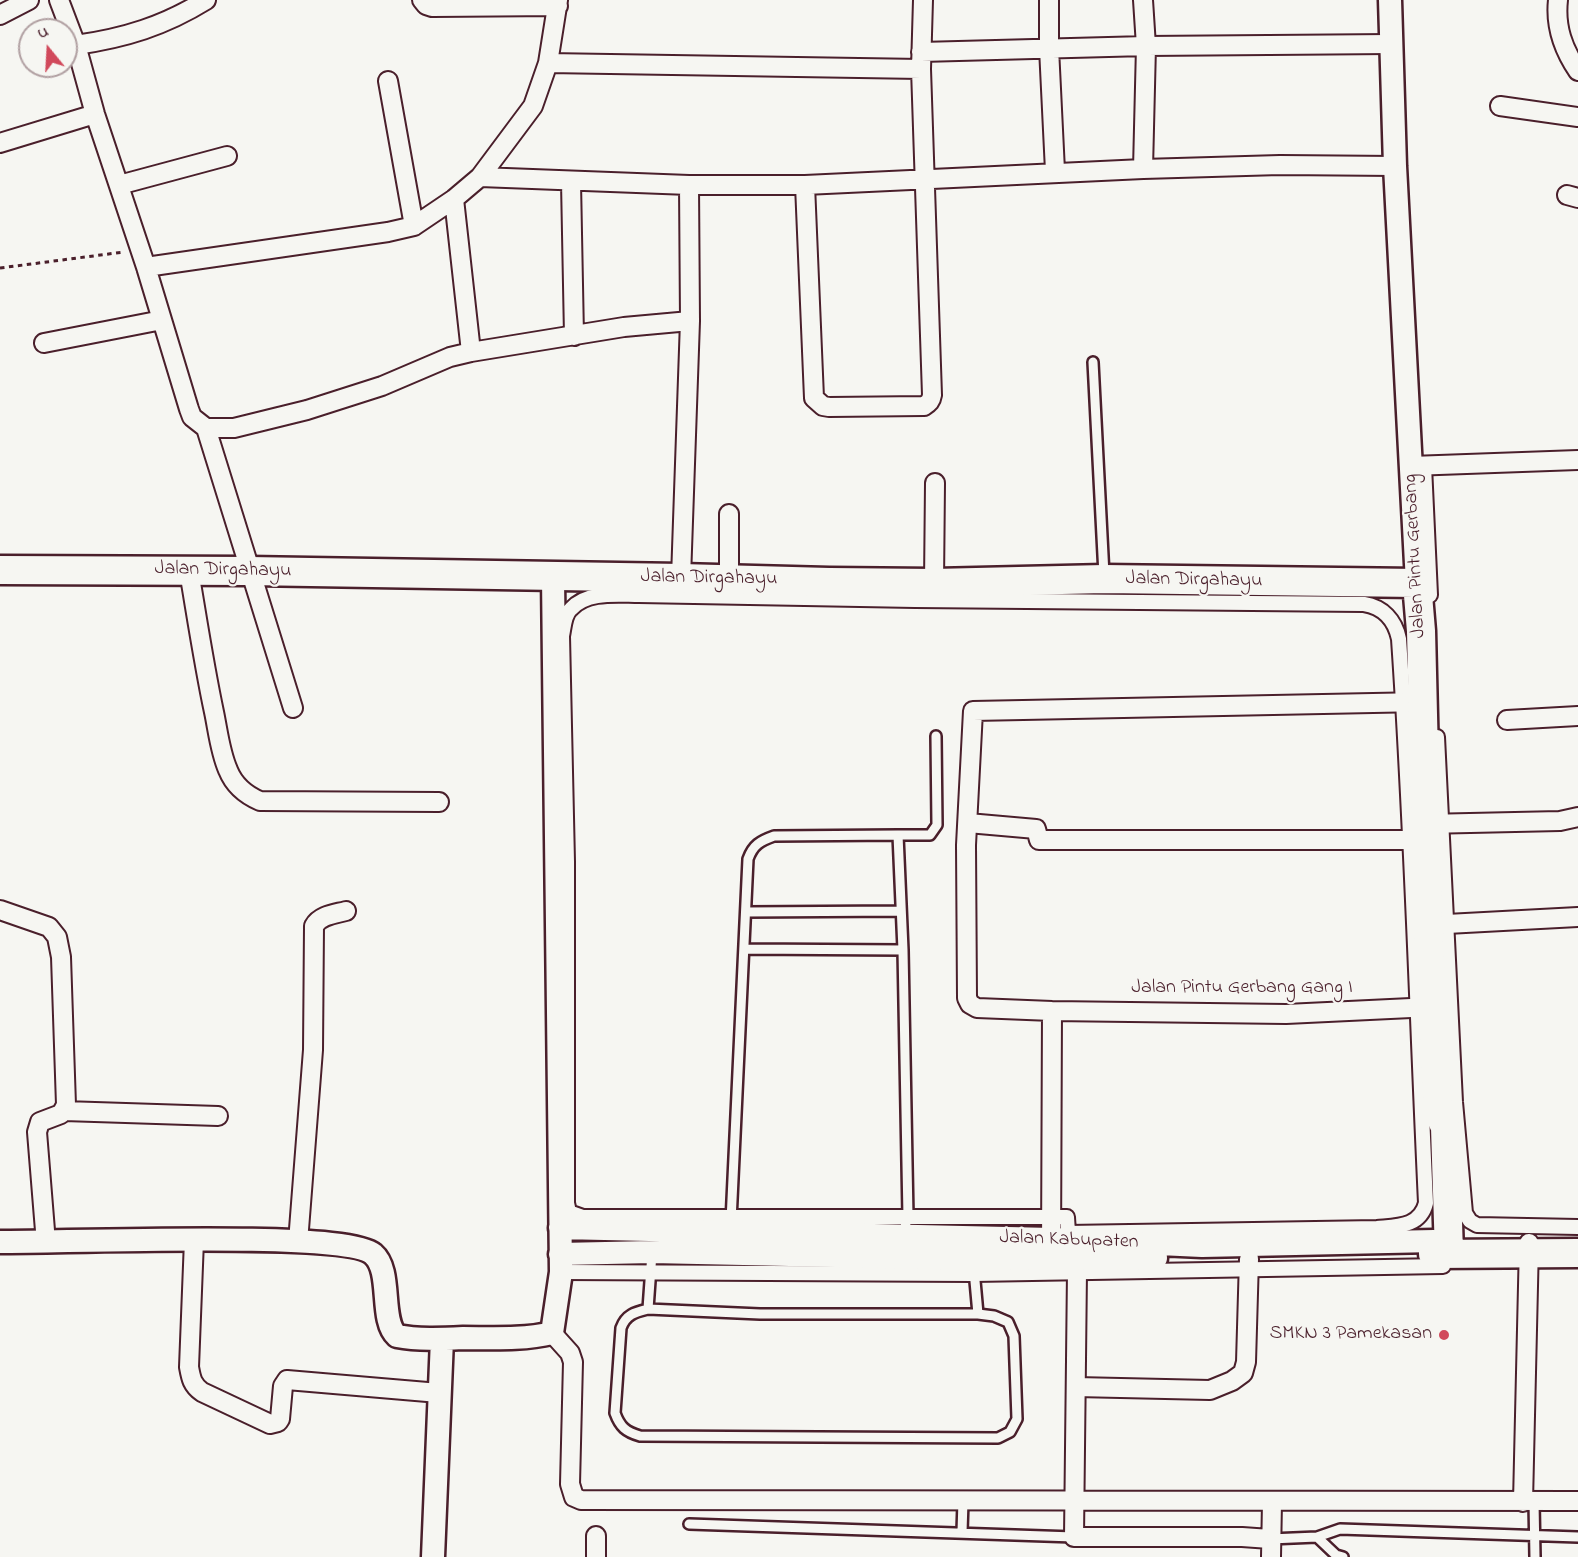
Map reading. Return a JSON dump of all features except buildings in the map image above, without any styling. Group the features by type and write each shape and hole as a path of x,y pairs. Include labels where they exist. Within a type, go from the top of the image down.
{"main road":[{"name":"Jalan Dirgahayu","path":"0,570 249,571 934,583 1104,579 1417,583"},
{"name":"Jalan Pintu Gerbang","path":"1417,583 1421,631 1413,702 1437,924 1425,1008 1438,1112 1432,1129 1441,1198 1441,1247"},
{"name":"Jalan Kabupaten","path":"1529,1253 1578,1241"},
{"name":"Jalan Kabupaten","path":"1441,1247 1529,1253 1578,1253"}],"street":[{"path":"0,15 29,0"},
{"path":"59,0 66,18"},
{"path":"78,45 125,36 177,18 206,0"},
{"path":"146,267 388,232 414,225 454,199 480,177 533,106 548,63 558,3 432,6 426,5 422,0"},
{"path":"805,185 814,398 823,406 829,407 924,406 931,401 932,395 921,60 923,0"},
{"path":"1049,0 1055,171"},
{"path":"1143,0 1146,46 1143,169"},
{"name":"Jalan Pintu Gerbang","path":"1390,0 1395,166 1417,466 1417,583"},
{"path":"1558,0 1559,34 1578,71"},
{"path":"548,63 921,60 1049,48 1391,44"},
{"path":"78,52 95,114 146,267 189,409 192,417 206,428 292,708"},
{"path":"388,81 414,225"},
{"path":"1500,106 1578,117"},
{"path":"0,143 95,114"},
{"path":"119,185 227,156"},
{"path":"480,177 689,185 805,185 1055,171 1280,165 1395,166"},
{"path":"571,182 574,336"},
{"path":"681,578 690,321 689,185"},
{"path":"454,199 471,352"},
{"path":"44,343 162,320"},
{"path":"206,428 234,428 307,410 382,386 450,357 471,352 624,327 690,321"},
{"path":"1051,1238 1067,1217 1068,1233 1377,1228 1407,1225 1424,1212 1426,1203 1426,832 1417,466 1578,460"},
{"path":"934,583 935,483"},
{"path":"729,514 729,579"},
{"path":"189,571 220,744 228,771 248,796 260,801 439,802"},
{"path":"553,577 560,1263 552,1333 570,1353 574,1370 570,1484 574,1497 581,1500 1578,1502"},
{"path":"730,1234 575,1216 569,1212 567,1207 567,862 562,636 566,617 571,609 589,597 639,595 1364,604 1373,606 1383,611 1397,630 1413,702 973,711 968,823 1036,829 1039,840 1426,832 1578,817"},
{"path":"1507,720 1578,716"},
{"name":"Jalan Pintu Gerbang Gang I","path":"968,823 967,990 970,1004 977,1008 1286,1014 1425,1008"},
{"path":"0,910 49,927 57,937 61,957 66,1105 64,1111"},
{"path":"298,1242 313,1050 314,926 322,918 346,911"},
{"path":"1578,917 1437,924 1465,1213 1470,1221 1478,1225 1578,1227"},
{"path":"1051,1238 1052,1011"},
{"path":"46,1242 37,1132 40,1122 64,1111 218,1116"},
{"name":"Jalan Kabupaten","path":"560,1228 903,1237 973,1257 1051,1238 1079,1256 1249,1264 1441,1247"},
{"name":"Jalan Kabupaten","path":"560,1263 652,1262 730,1234"},
{"path":"903,1237 1051,1238"},
{"path":"194,1240 189,1367 191,1380 201,1392 270,1424 280,1419 283,1390 287,1380 440,1393"},
{"path":"0,1242 194,1240 298,1242 351,1246 365,1249 381,1264 393,1332 403,1337 442,1339 528,1337 552,1333"},
{"name":"Jalan Kabupaten","path":"1079,1256 1202,1246 1441,1247"},
{"path":"1076,1387 1210,1390 1233,1382 1243,1373 1246,1362 1249,1264 1529,1253 1578,1263"},
{"path":"1529,1253 1529,1502"},
{"path":"652,1262 1079,1256 1074,1537 1242,1537 1270,1548 1272,1502"},
{"path":"433,1557 442,1339"},
{"path":"596,1536 596,1557"}],"lane":[{"path":"1093,362 1104,579"},
{"path":"730,1234 748,859 752,849 760,841 774,836 930,835 937,825 936,736"},
{"path":"898,835 903,950 903,1237"},
{"path":"746,912 901,911"},
{"path":"744,950 903,950"},
{"path":"648,1309 652,1262 651,1229"},
{"path":"973,1257 978,1314"},
{"path":"648,1309 760,1314 978,1314 994,1316 1008,1322 1014,1336 1017,1419 1010,1432 998,1438 640,1436 627,1433 615,1413 621,1328 628,1316 648,1309"},
{"path":"962,1532 963,1501"},
{"path":"1529,1502 1535,1536 1535,1557"},
{"path":"689,1524 1074,1537"},
{"path":"1270,1548 1340,1529 1578,1537"},
{"path":"1317,1537 1336,1555 1343,1557"}],"path":[{"path":"0,268 140,250"}],"place":[{"name":"SMKN 3 Pamekasan","path":"1444,1335"}]}
